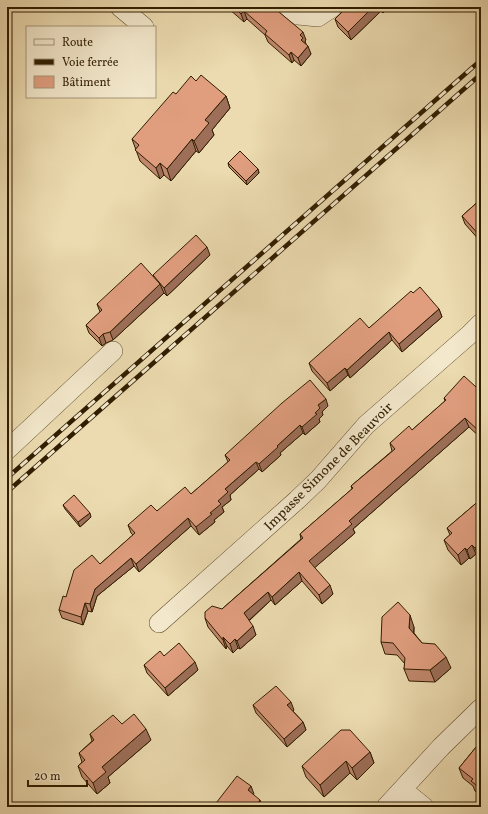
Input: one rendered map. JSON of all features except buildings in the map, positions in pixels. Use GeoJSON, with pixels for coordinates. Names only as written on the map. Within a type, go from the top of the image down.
{"type":"FeatureCollection","features":[{"type":"Feature","properties":{"kind":"street"},"geometry":{"type":"LineString","coordinates":[[120,7],[143,26]]}},
{"type":"Feature","properties":{"kind":"street"},"geometry":{"type":"LineString","coordinates":[[288,7],[298,15],[318,17],[333,7]]}},
{"type":"Feature","properties":{"kind":"street","name":"Impasse Simone de Beauvoir"},"geometry":{"type":"LineString","coordinates":[[159,623],[318,480],[366,425],[477,335]]}},
{"type":"Feature","properties":{"kind":"street"},"geometry":{"type":"LineString","coordinates":[[7,450],[113,351]]}},
{"type":"Feature","properties":{"kind":"street"},"geometry":{"type":"LineString","coordinates":[[386,807],[441,747],[481,708]]}},
{"type":"Feature","properties":{"kind":"street"},"geometry":{"type":"LineString","coordinates":[[403,790],[424,807]]}},
{"type":"Feature","properties":{"kind":"railway"},"geometry":{"type":"LineString","coordinates":[[7,478],[481,60]]}},
{"type":"Feature","properties":{"kind":"railway"},"geometry":{"type":"LineString","coordinates":[[7,492],[481,74]]}}]}
